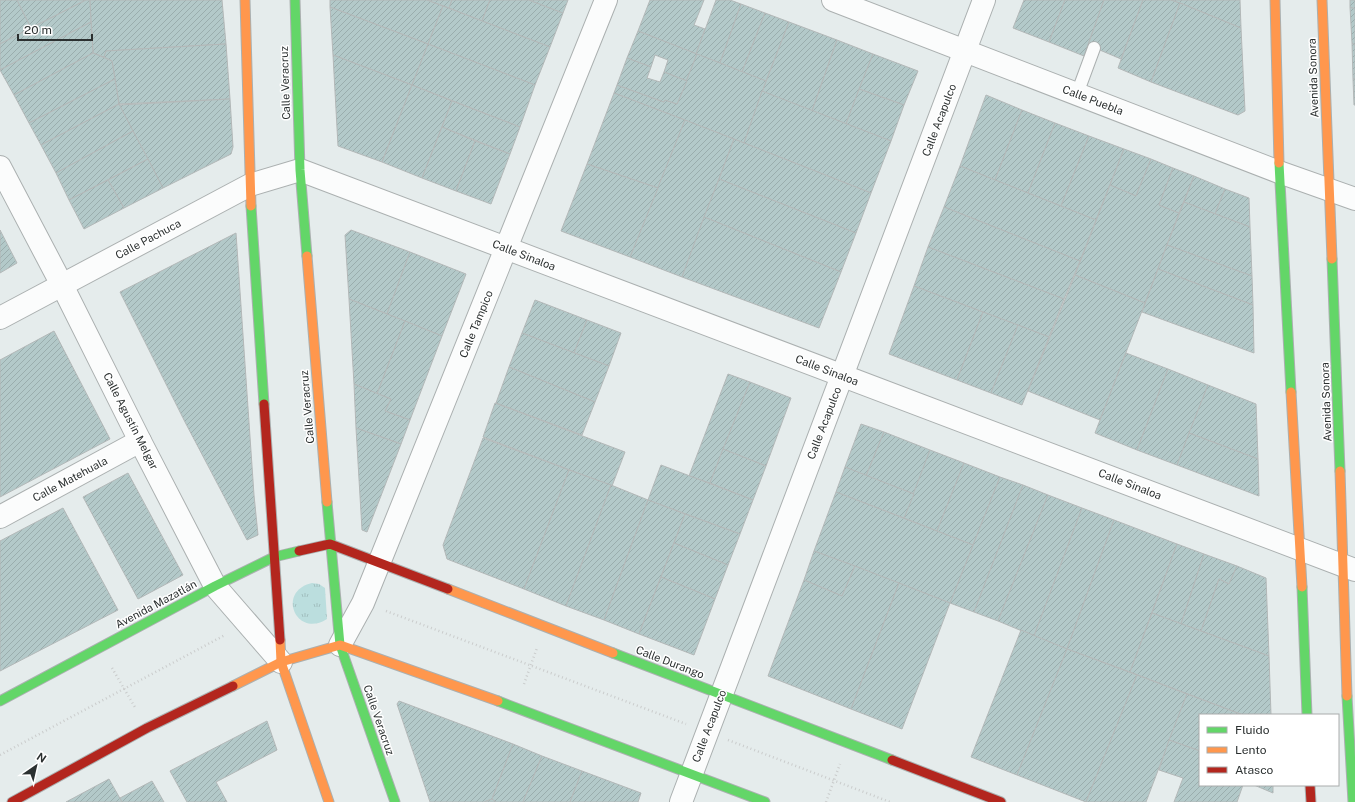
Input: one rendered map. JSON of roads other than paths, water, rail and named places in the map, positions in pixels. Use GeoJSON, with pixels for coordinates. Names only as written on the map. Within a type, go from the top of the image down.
{"type":"FeatureCollection","features":[{"type":"Feature","properties":{"kind":"main road"},"geometry":{"type":"LineString","coordinates":[[244,0],[250,185],[281,662],[330,802]]}},
{"type":"Feature","properties":{"kind":"main road","name":"Calle Veracruz"},"geometry":{"type":"LineString","coordinates":[[295,0],[300,170],[330,544],[340,645],[395,802]]}},
{"type":"Feature","properties":{"kind":"main road"},"geometry":{"type":"LineString","coordinates":[[1275,0],[1279,172],[1300,549],[1307,714]]}},
{"type":"Feature","properties":{"kind":"main road","name":"Avenida Sonora"},"geometry":{"type":"LineString","coordinates":[[1322,0],[1329,189],[1350,568],[1346,687],[1348,764],[1353,802]]}},
{"type":"Feature","properties":{"kind":"main road","name":"Avenida Mazatlán"},"geometry":{"type":"LineString","coordinates":[[0,701],[215,586],[274,557],[330,544]]}},
{"type":"Feature","properties":{"kind":"main road","name":"Calle Durango"},"geometry":{"type":"LineString","coordinates":[[330,544],[1001,802]]}},
{"type":"Feature","properties":{"kind":"main road"},"geometry":{"type":"LineString","coordinates":[[12,802],[147,728],[281,662],[340,645],[515,707],[765,802]]}},
{"type":"Feature","properties":{"kind":"main road"},"geometry":{"type":"LineString","coordinates":[[1310,786],[1311,802]]}},
{"type":"Feature","properties":{"kind":"street","name":"Calle Tampico"},"geometry":{"type":"LineString","coordinates":[[340,645],[363,602],[606,0]]}},
{"type":"Feature","properties":{"kind":"street","name":"Calle Puebla"},"geometry":{"type":"LineString","coordinates":[[833,0],[1279,172],[1355,199]]}},
{"type":"Feature","properties":{"kind":"street","name":"Calle Acapulco"},"geometry":{"type":"LineString","coordinates":[[681,802],[984,0]]}},
{"type":"Feature","properties":{"kind":"street","name":"Calle Agustín Melgar"},"geometry":{"type":"LineString","coordinates":[[0,167],[62,285],[215,586],[281,662]]}},
{"type":"Feature","properties":{"kind":"street","name":"Calle Pachuca"},"geometry":{"type":"LineString","coordinates":[[0,318],[250,185],[300,170]]}},
{"type":"Feature","properties":{"kind":"street","name":"Calle Sinaloa"},"geometry":{"type":"LineString","coordinates":[[300,170],[1350,568]]}},
{"type":"Feature","properties":{"kind":"street","name":"Calle Matehuala"},"geometry":{"type":"LineString","coordinates":[[0,517],[140,441]]}},
{"type":"Feature","properties":{"kind":"street"},"geometry":{"type":"LineString","coordinates":[[1346,687],[1355,665]]}},
{"type":"Feature","properties":{"kind":"lane"},"geometry":{"type":"LineString","coordinates":[[1077,94],[1094,48]]}}]}
